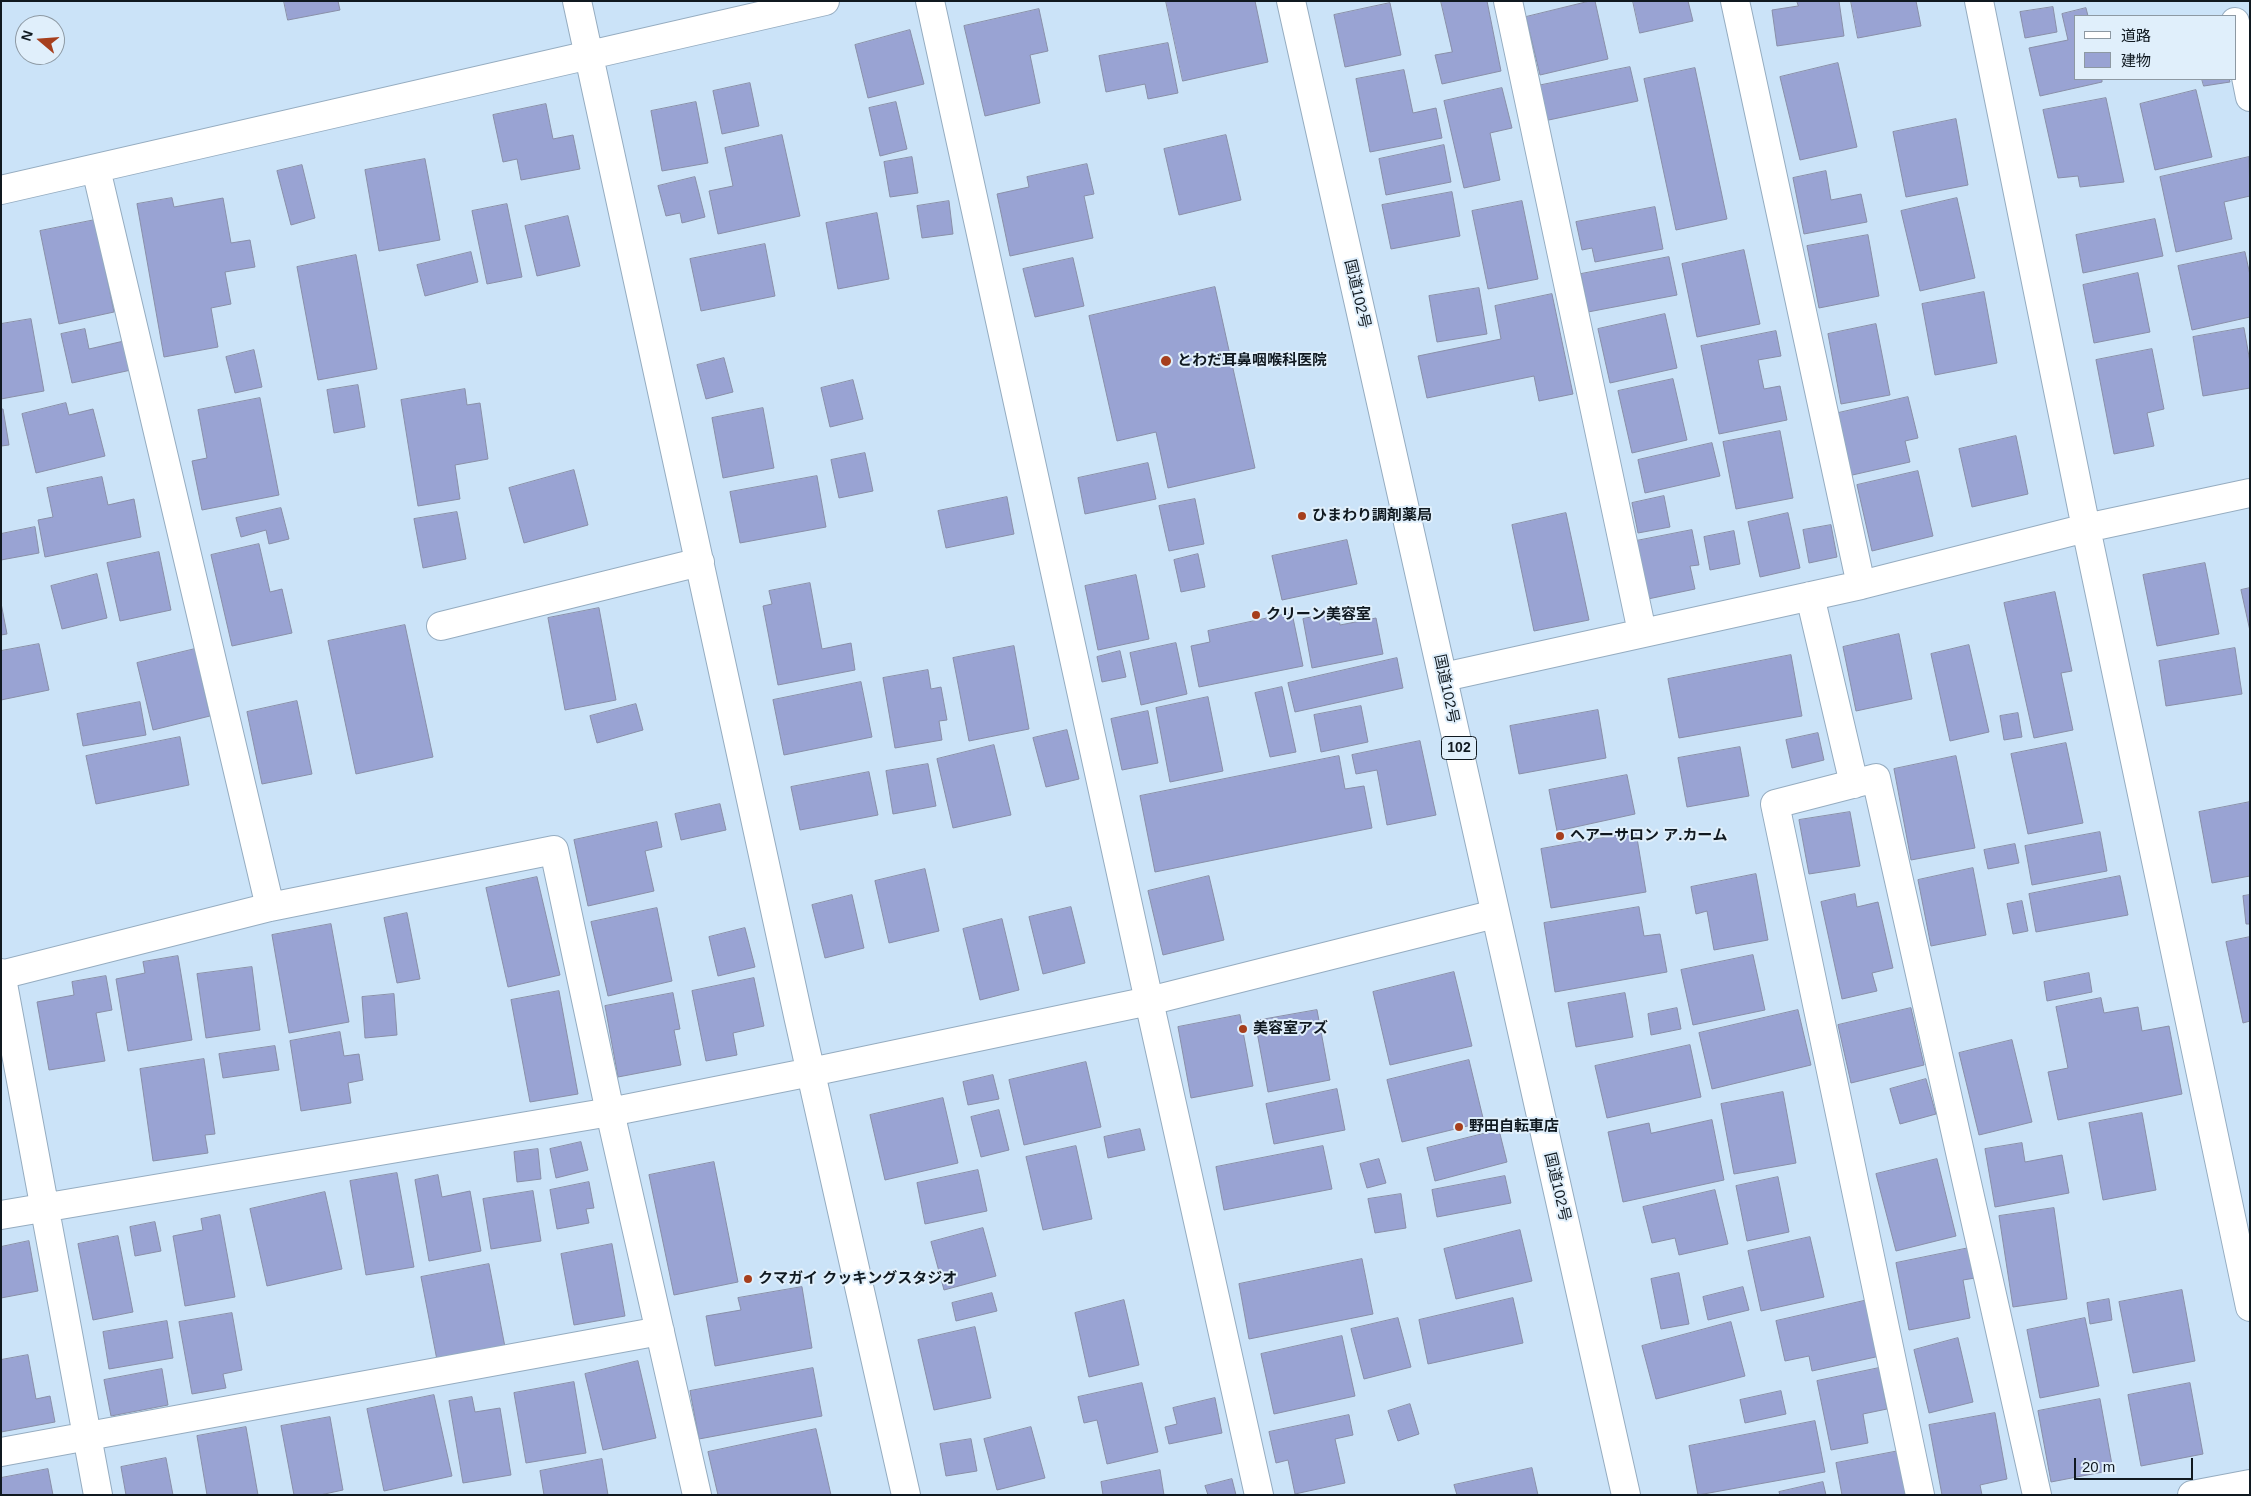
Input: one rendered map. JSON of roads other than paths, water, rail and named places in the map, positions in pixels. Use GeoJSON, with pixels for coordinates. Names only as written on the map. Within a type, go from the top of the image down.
{"type":"FeatureCollection","features":[{"type":"Feature","properties":{"kind":"main road"},"geometry":{"type":"LineString","coordinates":[[577,1],[591,57],[811,1072],[906,1495]]}},
{"type":"Feature","properties":{"kind":"main road"},"geometry":{"type":"LineString","coordinates":[[1,190],[591,57],[825,1]]}},
{"type":"Feature","properties":{"kind":"main road"},"geometry":{"type":"LineString","coordinates":[[930,1],[1259,1495]]}},
{"type":"Feature","properties":{"kind":"main road","name":"国道102号"},"geometry":{"type":"LineString","coordinates":[[1291,1],[1626,1495]]}},
{"type":"Feature","properties":{"kind":"main road"},"geometry":{"type":"LineString","coordinates":[[1508,1],[1642,632]]}},
{"type":"Feature","properties":{"kind":"main road"},"geometry":{"type":"LineString","coordinates":[[1735,1],[1861,585]]}},
{"type":"Feature","properties":{"kind":"main road"},"geometry":{"type":"LineString","coordinates":[[1979,1],[2086,528],[2250,1307]]}},
{"type":"Feature","properties":{"kind":"main road"},"geometry":{"type":"LineString","coordinates":[[2231,1],[2234,15]]}},
{"type":"Feature","properties":{"kind":"main road"},"geometry":{"type":"LineString","coordinates":[[2236,27],[2250,97]]}},
{"type":"Feature","properties":{"kind":"main road"},"geometry":{"type":"LineString","coordinates":[[96,168],[270,906]]}},
{"type":"Feature","properties":{"kind":"main road"},"geometry":{"type":"LineString","coordinates":[[1444,677],[1861,585],[2086,528],[2250,493]]}},
{"type":"Feature","properties":{"kind":"main road"},"geometry":{"type":"LineString","coordinates":[[441,626],[700,562]]}},
{"type":"Feature","properties":{"kind":"main road"},"geometry":{"type":"LineString","coordinates":[[1810,596],[1854,784]]}},
{"type":"Feature","properties":{"kind":"main road"},"geometry":{"type":"LineString","coordinates":[[1920,1495],[1775,804],[1876,778],[2037,1495]]}},
{"type":"Feature","properties":{"kind":"main road"},"geometry":{"type":"LineString","coordinates":[[98,1495],[1,974],[270,906],[554,850],[610,1112],[697,1495]]}},
{"type":"Feature","properties":{"kind":"main road"},"geometry":{"type":"LineString","coordinates":[[1,1215],[610,1112],[811,1072],[1149,1001],[1495,914]]}},
{"type":"Feature","properties":{"kind":"main road"},"geometry":{"type":"LineString","coordinates":[[1,1452],[660,1331]]}},
{"type":"Feature","properties":{"kind":"main road"},"geometry":{"type":"LineString","coordinates":[[2192,1495],[2250,1484]]}},
{"type":"Feature","properties":{"kind":"place","name":"とわだ耳鼻咽喉科医院"},"geometry":{"type":"Point","coordinates":[1166,361]}},
{"type":"Feature","properties":{"kind":"place","name":"ひまわり調剤薬局"},"geometry":{"type":"Point","coordinates":[1302,516]}},
{"type":"Feature","properties":{"kind":"place","name":"クリーン美容室"},"geometry":{"type":"Point","coordinates":[1256,615]}},
{"type":"Feature","properties":{"kind":"place","name":"ヘアーサロン ア.カーム"},"geometry":{"type":"Point","coordinates":[1560,836]}},
{"type":"Feature","properties":{"kind":"place","name":"美容室アズ"},"geometry":{"type":"Point","coordinates":[1243,1029]}},
{"type":"Feature","properties":{"kind":"place","name":"野田自転車店"},"geometry":{"type":"Point","coordinates":[1459,1127]}},
{"type":"Feature","properties":{"kind":"place","name":"クマガイ クッキングスタジオ"},"geometry":{"type":"Point","coordinates":[748,1279]}}]}
